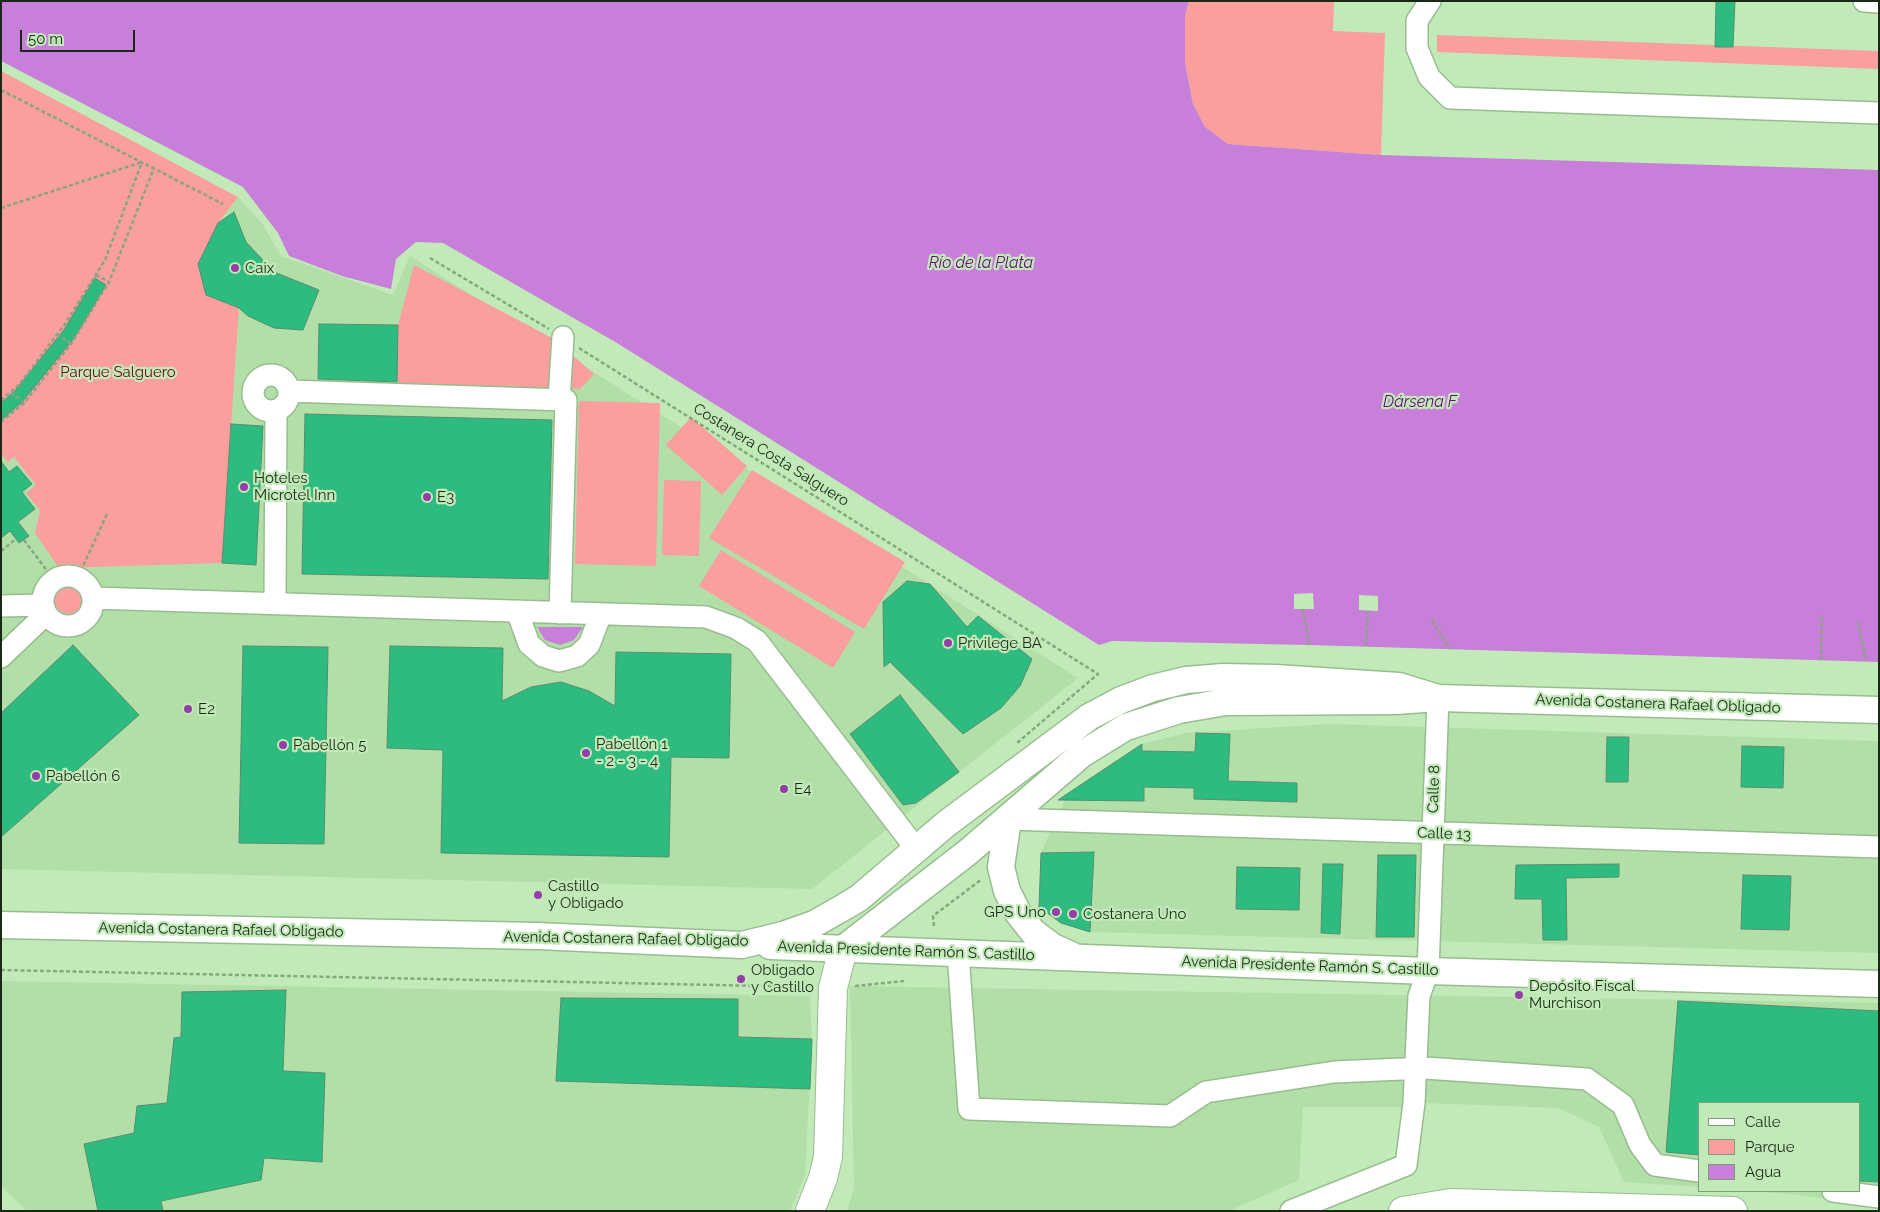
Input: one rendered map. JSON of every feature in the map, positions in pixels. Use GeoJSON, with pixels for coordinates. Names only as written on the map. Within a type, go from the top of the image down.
{"type":"FeatureCollection","features":[{"type":"Feature","properties":{"kind":"highway"},"geometry":{"type":"LineString","coordinates":[[810,1211],[823,1178],[830,1136],[833,988],[843,948]]}},
{"type":"Feature","properties":{"kind":"highway"},"geometry":{"type":"LineString","coordinates":[[1403,1211],[1450,1203],[1734,1211]]}},
{"type":"Feature","properties":{"kind":"main road","name":"Avenida Costanera Rafael Obligado"},"geometry":{"type":"LineString","coordinates":[[1,925],[536,936],[742,945],[783,936],[814,924],[859,898],[946,824],[1089,718],[1121,700],[1153,688],[1186,680],[1224,677],[1276,678],[1399,686],[1438,698]]}},
{"type":"Feature","properties":{"kind":"main road","name":"Avenida Costanera Rafael Obligado"},"geometry":{"type":"LineString","coordinates":[[843,948],[1008,819],[1062,770],[1096,745],[1126,727],[1179,710],[1226,702],[1396,701],[1438,698],[1879,710]]}},
{"type":"Feature","properties":{"kind":"main road"},"geometry":{"type":"LineString","coordinates":[[1008,819],[1001,867],[1007,891],[1018,913],[1034,932],[1053,947],[1075,958]]}},
{"type":"Feature","properties":{"kind":"main road","name":"Avenida Presidente Ramón S. Castillo"},"geometry":{"type":"LineString","coordinates":[[742,945],[1428,971],[1879,984]]}},
{"type":"Feature","properties":{"kind":"street"},"geometry":{"type":"LineString","coordinates":[[1430,1],[1417,21],[1417,48],[1429,77],[1450,98],[1879,113]]}},
{"type":"Feature","properties":{"kind":"street"},"geometry":{"type":"LineString","coordinates":[[1864,1],[1879,2]]}},
{"type":"Feature","properties":{"kind":"street"},"geometry":{"type":"LineString","coordinates":[[559,400],[563,337]]}},
{"type":"Feature","properties":{"kind":"street"},"geometry":{"type":"LineString","coordinates":[[274,374],[285,380],[289,391],[286,403],[276,410],[264,410],[255,402],[253,397],[254,385],[262,376],[274,374]]}},
{"type":"Feature","properties":{"kind":"street"},"geometry":{"type":"LineString","coordinates":[[289,391],[566,400],[560,613]]}},
{"type":"Feature","properties":{"kind":"street"},"geometry":{"type":"LineString","coordinates":[[275,603],[276,410]]}},
{"type":"Feature","properties":{"kind":"street"},"geometry":{"type":"LineString","coordinates":[[1,606],[44,610],[59,625],[76,625],[89,615],[93,598],[91,589],[78,577],[69,575],[54,580],[45,588],[44,610],[1,657]]}},
{"type":"Feature","properties":{"kind":"street"},"geometry":{"type":"LineString","coordinates":[[93,598],[706,617],[736,628],[757,640],[917,850]]}},
{"type":"Feature","properties":{"kind":"street"},"geometry":{"type":"LineString","coordinates":[[517,611],[529,644],[542,656],[559,661],[577,656],[589,645],[601,614]]}},
{"type":"Feature","properties":{"kind":"street","name":"Calle 8"},"geometry":{"type":"LineString","coordinates":[[1291,1211],[1406,1165],[1413,1112],[1419,996],[1428,971],[1438,698]]}},
{"type":"Feature","properties":{"kind":"street","name":"Calle 13"},"geometry":{"type":"LineString","coordinates":[[1008,819],[1879,847]]}},
{"type":"Feature","properties":{"kind":"street"},"geometry":{"type":"LineString","coordinates":[[958,953],[969,1109],[1170,1116],[1206,1092],[1334,1072],[1415,1068],[1588,1079],[1623,1105],[1640,1145],[1655,1165],[1698,1171]]}},
{"type":"Feature","properties":{"kind":"street"},"geometry":{"type":"LineString","coordinates":[[1841,1192],[1879,1197]]}},
{"type":"Feature","properties":{"kind":"path"},"geometry":{"type":"LineString","coordinates":[[1,90],[223,204]]}},
{"type":"Feature","properties":{"kind":"path"},"geometry":{"type":"LineString","coordinates":[[1,208],[142,162]]}},
{"type":"Feature","properties":{"kind":"path"},"geometry":{"type":"LineString","coordinates":[[1,400],[19,384],[57,334],[105,260],[142,162]]}},
{"type":"Feature","properties":{"kind":"path"},"geometry":{"type":"LineString","coordinates":[[1,422],[24,403],[71,344],[109,282],[154,168]]}},
{"type":"Feature","properties":{"kind":"path","name":"Costanera Costa Salguero"},"geometry":{"type":"LineString","coordinates":[[430,258],[563,337],[1098,674]]}},
{"type":"Feature","properties":{"kind":"path"},"geometry":{"type":"LineString","coordinates":[[96,275],[109,282]]}},
{"type":"Feature","properties":{"kind":"path"},"geometry":{"type":"LineString","coordinates":[[57,334],[71,344]]}},
{"type":"Feature","properties":{"kind":"path"},"geometry":{"type":"LineString","coordinates":[[11,392],[24,403]]}},
{"type":"Feature","properties":{"kind":"path"},"geometry":{"type":"LineString","coordinates":[[78,577],[107,514]]}},
{"type":"Feature","properties":{"kind":"path"},"geometry":{"type":"LineString","coordinates":[[1,551],[16,539]]}},
{"type":"Feature","properties":{"kind":"path"},"geometry":{"type":"LineString","coordinates":[[24,540],[54,580]]}},
{"type":"Feature","properties":{"kind":"path"},"geometry":{"type":"LineString","coordinates":[[1303,609],[1309,645]]}},
{"type":"Feature","properties":{"kind":"path"},"geometry":{"type":"LineString","coordinates":[[1366,646],[1368,611]]}},
{"type":"Feature","properties":{"kind":"path"},"geometry":{"type":"LineString","coordinates":[[1820,660],[1822,614]]}},
{"type":"Feature","properties":{"kind":"path"},"geometry":{"type":"LineString","coordinates":[[1432,620],[1450,649]]}},
{"type":"Feature","properties":{"kind":"path"},"geometry":{"type":"LineString","coordinates":[[1858,622],[1866,662]]}},
{"type":"Feature","properties":{"kind":"path"},"geometry":{"type":"LineString","coordinates":[[934,926],[932,916],[987,875]]}},
{"type":"Feature","properties":{"kind":"path"},"geometry":{"type":"LineString","coordinates":[[1,970],[833,988],[904,981]]}},
{"type":"Feature","properties":{"kind":"shaded area"},"geometry":{"type":"Polygon","coordinates":[[[238,197],[262,223],[281,256],[393,295],[410,256],[1078,678],[812,889],[1,869],[1,454],[8,462],[14,457],[36,485],[40,510],[35,533],[222,563],[239,309],[206,295],[218,223],[238,197]]]}},
{"type":"Feature","properties":{"kind":"shaded area"},"geometry":{"type":"Polygon","coordinates":[[[1329,724],[1879,741],[1879,953],[1090,932],[1090,853],[1041,853],[1068,793],[1142,744],[1186,733],[1329,724]]]}},
{"type":"Feature","properties":{"kind":"shaded area"},"geometry":{"type":"Polygon","coordinates":[[[1,981],[810,996],[812,1039],[805,1175],[790,1211],[27,1211],[1,1186],[1,981]]]}},
{"type":"Feature","properties":{"kind":"shaded area"},"geometry":{"type":"Polygon","coordinates":[[[850,986],[1879,1003],[1879,1206],[1761,1192],[1860,1192],[1860,1102],[1698,1102],[1698,1187],[1624,1182],[1599,1127],[1558,1108],[1424,1103],[1404,1107],[1303,1107],[1299,1180],[1229,1211],[847,1211],[854,1188],[850,986]]]}},
{"type":"Feature","properties":{"kind":"green space"},"geometry":{"type":"Polygon","coordinates":[[[1189,1],[1334,1],[1333,31],[1385,33],[1381,155],[1228,144],[1205,127],[1193,104],[1185,63],[1185,16],[1189,1]]]}},
{"type":"Feature","properties":{"kind":"green space"},"geometry":{"type":"Polygon","coordinates":[[[1437,35],[1879,51],[1879,69],[1437,52],[1437,35]]]}},
{"type":"Feature","properties":{"kind":"green space","name":"Parque Salguero"},"geometry":{"type":"Polygon","coordinates":[[[1,71],[238,197],[218,223],[206,295],[239,308],[222,563],[59,568],[35,533],[40,510],[26,493],[36,485],[14,457],[8,462],[1,454],[1,71]]]}},
{"type":"Feature","properties":{"kind":"green space"},"geometry":{"type":"Polygon","coordinates":[[[414,265],[554,339],[594,374],[580,389],[397,383],[398,325],[414,265]]]}},
{"type":"Feature","properties":{"kind":"green space"},"geometry":{"type":"Polygon","coordinates":[[[579,401],[660,403],[656,566],[575,564],[579,401]]]}},
{"type":"Feature","properties":{"kind":"green space"},"geometry":{"type":"Polygon","coordinates":[[[691,417],[747,466],[722,495],[666,445],[691,417]]]}},
{"type":"Feature","properties":{"kind":"green space"},"geometry":{"type":"Polygon","coordinates":[[[752,470],[905,562],[864,629],[709,538],[752,470]]]}},
{"type":"Feature","properties":{"kind":"green space"},"geometry":{"type":"Polygon","coordinates":[[[664,480],[701,481],[699,556],[662,555],[664,480]]]}},
{"type":"Feature","properties":{"kind":"green space"},"geometry":{"type":"Polygon","coordinates":[[[721,550],[855,632],[833,668],[699,586],[721,550]]]}},
{"type":"Feature","properties":{"kind":"green space"},"geometry":{"type":"Polygon","coordinates":[[[69,584],[80,588],[84,599],[80,610],[69,614],[58,610],[54,599],[58,588],[69,584]]]}},
{"type":"Feature","properties":{"kind":"water","name":"Río de la Plata"},"geometry":{"type":"Polygon","coordinates":[[[1,1],[1189,1],[1185,16],[1185,63],[1193,104],[1205,127],[1228,144],[1381,155],[1879,170],[1879,662],[1309,645],[1112,641],[1099,645],[617,343],[443,243],[416,242],[396,259],[391,289],[342,276],[289,256],[278,233],[243,187],[1,61],[1,1]]]}},
{"type":"Feature","properties":{"kind":"water"},"geometry":{"type":"Polygon","coordinates":[[[537,627],[583,627],[574,640],[560,645],[545,640],[537,627]]]}},
{"type":"Feature","properties":{"kind":"pier"},"geometry":{"type":"Polygon","coordinates":[[[1313,593],[1314,609],[1294,609],[1294,594],[1313,593]]]}},
{"type":"Feature","properties":{"kind":"pier"},"geometry":{"type":"Polygon","coordinates":[[[1359,595],[1378,596],[1378,611],[1359,610],[1359,595]]]}},
{"type":"Feature","properties":{"kind":"building"},"geometry":{"type":"Polygon","coordinates":[[[1716,1],[1735,1],[1733,47],[1715,47],[1716,1]]]}},
{"type":"Feature","properties":{"kind":"building","name":"Caix"},"geometry":{"type":"Polygon","coordinates":[[[234,212],[246,242],[274,272],[319,290],[303,330],[274,328],[248,316],[239,308],[206,295],[198,264],[218,223],[234,212]]]}},
{"type":"Feature","properties":{"kind":"building"},"geometry":{"type":"Polygon","coordinates":[[[95,278],[106,285],[74,338],[22,402],[1,420],[1,403],[14,392],[64,330],[95,278]]]}},
{"type":"Feature","properties":{"kind":"building"},"geometry":{"type":"Polygon","coordinates":[[[319,324],[398,325],[397,382],[318,379],[319,324]]]}},
{"type":"Feature","properties":{"kind":"building","name":"E3"},"geometry":{"type":"Polygon","coordinates":[[[305,414],[552,420],[548,579],[302,574],[305,414]]]}},
{"type":"Feature","properties":{"kind":"building"},"geometry":{"type":"Polygon","coordinates":[[[231,424],[263,426],[256,565],[222,563],[231,424]]]}},
{"type":"Feature","properties":{"kind":"building"},"geometry":{"type":"Polygon","coordinates":[[[1,461],[9,472],[17,466],[32,484],[22,492],[35,509],[18,522],[29,536],[19,543],[10,531],[1,538],[1,461]]]}},
{"type":"Feature","properties":{"kind":"building","name":"Privilege BA"},"geometry":{"type":"Polygon","coordinates":[[[907,581],[930,584],[967,627],[978,616],[1032,659],[1020,686],[1001,708],[963,734],[890,662],[884,667],[883,602],[907,581]]]}},
{"type":"Feature","properties":{"kind":"building","name":"Pabellón 6"},"geometry":{"type":"Polygon","coordinates":[[[73,645],[139,715],[1,837],[1,713],[73,645]]]}},
{"type":"Feature","properties":{"kind":"building","name":"Pabellón 5"},"geometry":{"type":"Polygon","coordinates":[[[243,646],[328,647],[324,844],[239,843],[243,646]]]}},
{"type":"Feature","properties":{"kind":"building","name":"Pabellón 1 - 2 - 3 - 4"},"geometry":{"type":"Polygon","coordinates":[[[390,646],[503,648],[502,701],[531,687],[561,682],[589,691],[615,706],[616,652],[731,654],[729,758],[671,757],[669,857],[441,853],[443,750],[387,748],[390,646]]]}},
{"type":"Feature","properties":{"kind":"building"},"geometry":{"type":"Polygon","coordinates":[[[900,695],[959,772],[916,803],[903,805],[850,734],[900,695]]]}},
{"type":"Feature","properties":{"kind":"building"},"geometry":{"type":"Polygon","coordinates":[[[1196,733],[1230,734],[1228,781],[1297,783],[1297,802],[1194,799],[1194,788],[1144,787],[1144,801],[1058,800],[1142,744],[1142,751],[1195,752],[1196,733]]]}},
{"type":"Feature","properties":{"kind":"building"},"geometry":{"type":"Polygon","coordinates":[[[1607,737],[1629,737],[1628,782],[1606,782],[1607,737]]]}},
{"type":"Feature","properties":{"kind":"building"},"geometry":{"type":"Polygon","coordinates":[[[1742,746],[1784,747],[1783,788],[1741,787],[1742,746]]]}},
{"type":"Feature","properties":{"kind":"building"},"geometry":{"type":"Polygon","coordinates":[[[1094,852],[1090,932],[1061,923],[1039,907],[1041,853],[1094,852]]]}},
{"type":"Feature","properties":{"kind":"building"},"geometry":{"type":"Polygon","coordinates":[[[1378,855],[1416,855],[1414,937],[1376,937],[1378,855]]]}},
{"type":"Feature","properties":{"kind":"building"},"geometry":{"type":"Polygon","coordinates":[[[1323,864],[1343,864],[1340,934],[1321,933],[1323,864]]]}},
{"type":"Feature","properties":{"kind":"building"},"geometry":{"type":"Polygon","coordinates":[[[1619,864],[1619,877],[1566,878],[1567,940],[1543,940],[1542,899],[1515,899],[1516,865],[1619,864]]]}},
{"type":"Feature","properties":{"kind":"building"},"geometry":{"type":"Polygon","coordinates":[[[1237,867],[1300,868],[1299,910],[1236,909],[1237,867]]]}},
{"type":"Feature","properties":{"kind":"building"},"geometry":{"type":"Polygon","coordinates":[[[1743,875],[1791,876],[1789,930],[1741,929],[1743,875]]]}},
{"type":"Feature","properties":{"kind":"building"},"geometry":{"type":"Polygon","coordinates":[[[286,990],[283,1071],[325,1073],[322,1162],[264,1158],[261,1180],[161,1201],[163,1211],[98,1211],[84,1144],[134,1133],[137,1106],[167,1103],[174,1038],[181,1037],[182,992],[286,990]]]}},
{"type":"Feature","properties":{"kind":"building"},"geometry":{"type":"Polygon","coordinates":[[[561,998],[738,999],[738,1037],[812,1039],[810,1089],[556,1081],[561,998]]]}},
{"type":"Feature","properties":{"kind":"building"},"geometry":{"type":"Polygon","coordinates":[[[1678,1001],[1879,1011],[1879,1182],[1860,1181],[1860,1102],[1698,1102],[1698,1155],[1666,1152],[1678,1001]]]}},
{"type":"Feature","properties":{"kind":"place","name":"Caix"},"geometry":{"type":"Point","coordinates":[235,268]}},
{"type":"Feature","properties":{"kind":"place","name":"Hoteles Microtel Inn"},"geometry":{"type":"Point","coordinates":[244,487]}},
{"type":"Feature","properties":{"kind":"place","name":"E3"},"geometry":{"type":"Point","coordinates":[427,497]}},
{"type":"Feature","properties":{"kind":"place","name":"Privilege BA"},"geometry":{"type":"Point","coordinates":[948,643]}},
{"type":"Feature","properties":{"kind":"place","name":"E2"},"geometry":{"type":"Point","coordinates":[188,709]}},
{"type":"Feature","properties":{"kind":"place","name":"Pabellón 5"},"geometry":{"type":"Point","coordinates":[283,745]}},
{"type":"Feature","properties":{"kind":"place","name":"Pabellón 1 - 2 - 3 - 4"},"geometry":{"type":"Point","coordinates":[586,753]}},
{"type":"Feature","properties":{"kind":"place","name":"Pabellón 6"},"geometry":{"type":"Point","coordinates":[36,776]}},
{"type":"Feature","properties":{"kind":"place","name":"E4"},"geometry":{"type":"Point","coordinates":[784,789]}},
{"type":"Feature","properties":{"kind":"place","name":"Castillo y Obligado"},"geometry":{"type":"Point","coordinates":[538,895]}},
{"type":"Feature","properties":{"kind":"place","name":"GPS Uno"},"geometry":{"type":"Point","coordinates":[1056,912]}},
{"type":"Feature","properties":{"kind":"place","name":"Costanera Uno"},"geometry":{"type":"Point","coordinates":[1073,914]}},
{"type":"Feature","properties":{"kind":"place","name":"Obligado y Castillo"},"geometry":{"type":"Point","coordinates":[741,979]}},
{"type":"Feature","properties":{"kind":"place","name":"Depósito Fiscal Murchison"},"geometry":{"type":"Point","coordinates":[1519,995]}},
{"type":"Feature","properties":{"kind":"water label","name":"Dársena F"},"geometry":{"type":"Point","coordinates":[1420,402]}}]}
